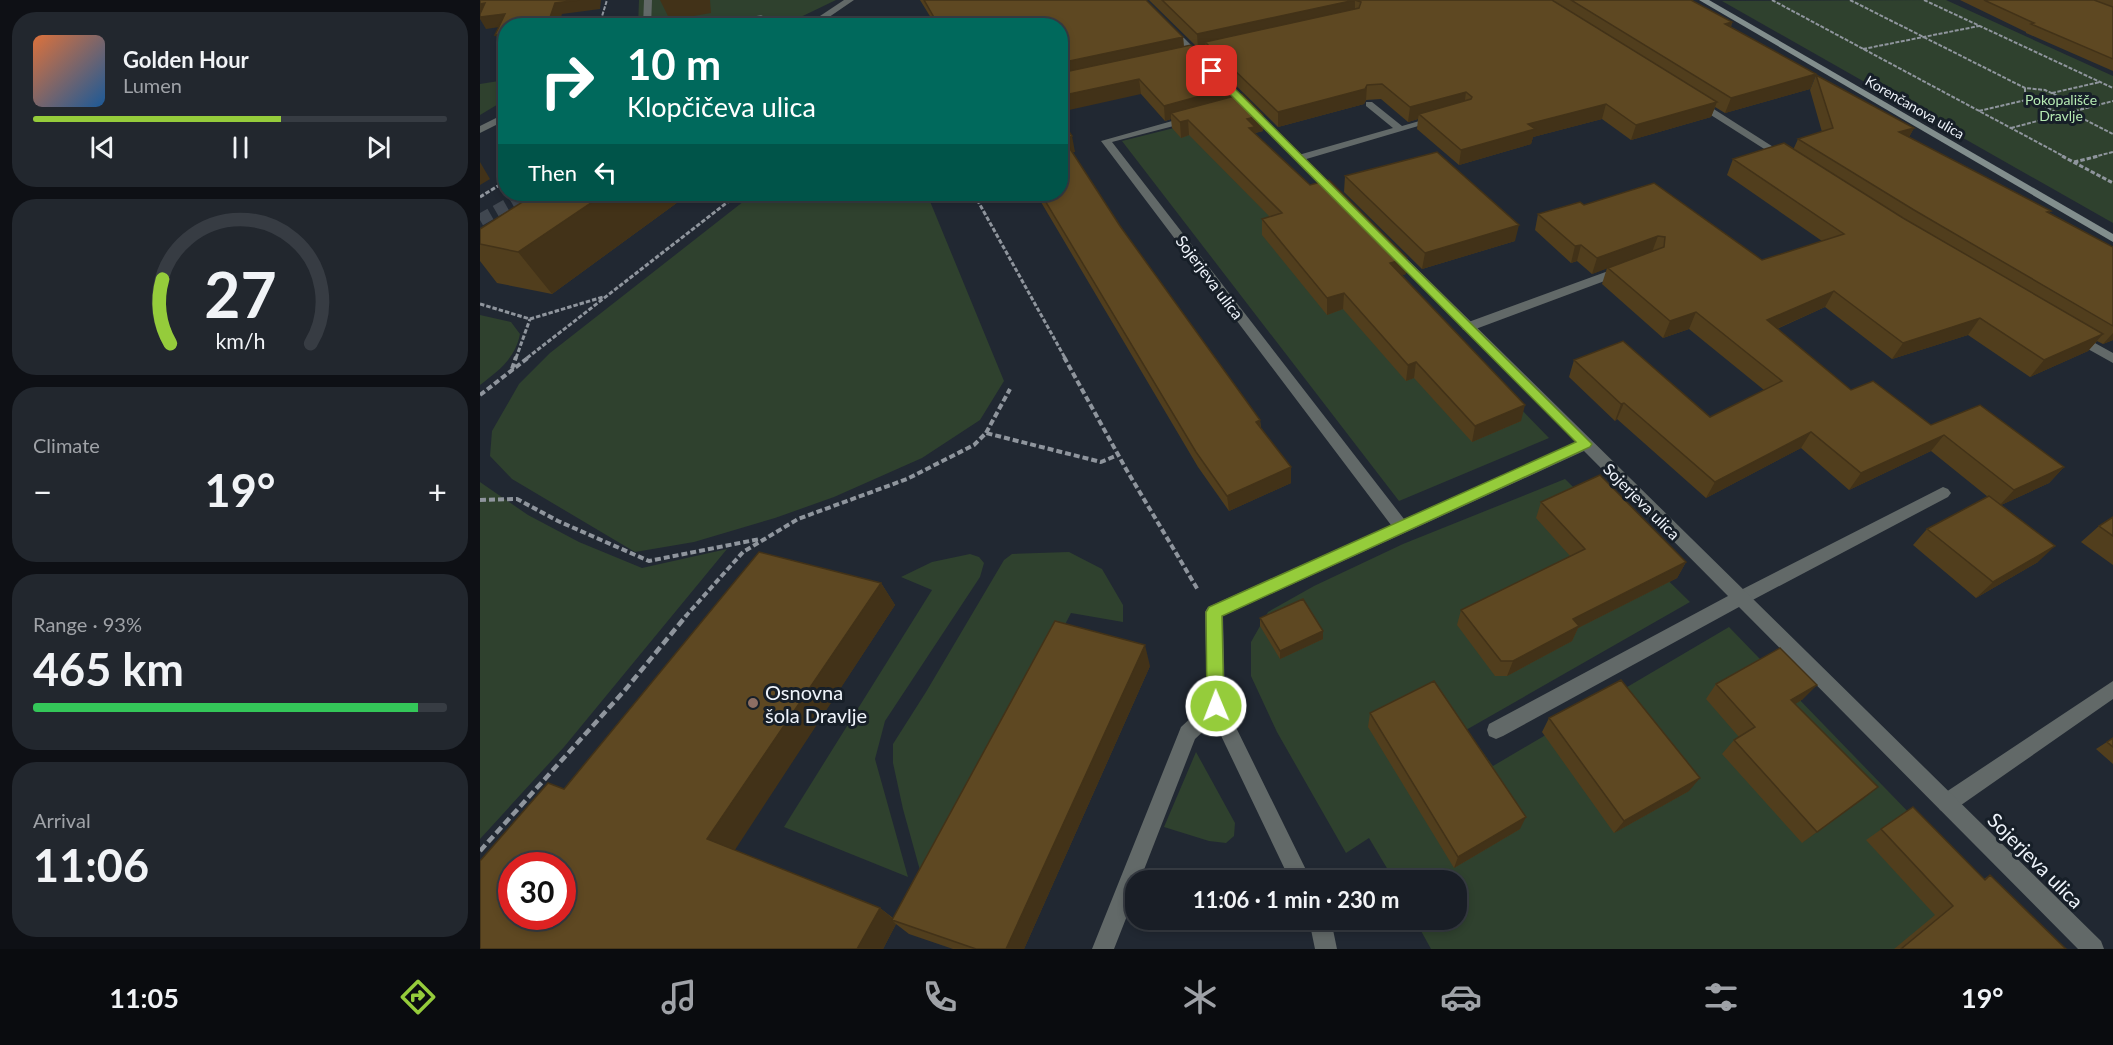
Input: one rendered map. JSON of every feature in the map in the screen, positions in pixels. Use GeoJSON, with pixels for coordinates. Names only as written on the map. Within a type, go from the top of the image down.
{"type":"FeatureCollection","features":[{"type":"Feature","properties":{"kind":"street"},"geometry":{"type":"LineString","coordinates":[[647,18],[648,0]]}},
{"type":"Feature","properties":{"kind":"street"},"geometry":{"type":"LineString","coordinates":[[822,18],[850,0]]}},
{"type":"Feature","properties":{"kind":"street"},"geometry":{"type":"LineString","coordinates":[[1141,0],[1240,106],[1299,158],[1350,208]]}},
{"type":"Feature","properties":{"kind":"street","name":"Korenčanova ulica"},"geometry":{"type":"LineString","coordinates":[[1703,0],[2113,239]]}},
{"type":"Feature","properties":{"kind":"street"},"geometry":{"type":"LineString","coordinates":[[1191,55],[1241,44]]}},
{"type":"Feature","properties":{"kind":"street"},"geometry":{"type":"LineString","coordinates":[[1687,96],[1798,166]]}},
{"type":"Feature","properties":{"kind":"street"},"geometry":{"type":"LineString","coordinates":[[1369,104],[1400,129]]}},
{"type":"Feature","properties":{"kind":"street"},"geometry":{"type":"LineString","coordinates":[[1299,158],[1452,115]]}},
{"type":"Feature","properties":{"kind":"street","name":"Sojerjeva ulica"},"geometry":{"type":"LineString","coordinates":[[1199,116],[1106,141],[1401,527]]}},
{"type":"Feature","properties":{"kind":"street"},"geometry":{"type":"LineString","coordinates":[[480,130],[498,120]]}},
{"type":"Feature","properties":{"kind":"street","name":"Sojerjeva ulica"},"geometry":{"type":"LineString","coordinates":[[1384,242],[2093,949]]}},
{"type":"Feature","properties":{"kind":"street"},"geometry":{"type":"LineString","coordinates":[[1468,327],[1631,266]]}},
{"type":"Feature","properties":{"kind":"street"},"geometry":{"type":"LineString","coordinates":[[2062,328],[2113,359]]}},
{"type":"Feature","properties":{"kind":"street"},"geometry":{"type":"LineString","coordinates":[[1296,870],[1216,706],[1214,612],[1585,444]]}},
{"type":"Feature","properties":{"kind":"street"},"geometry":{"type":"LineString","coordinates":[[1496,730],[1741,598],[1943,493]]}},
{"type":"Feature","properties":{"kind":"street"},"geometry":{"type":"LineString","coordinates":[[1947,803],[2113,689]]}},
{"type":"Feature","properties":{"kind":"street"},"geometry":{"type":"LineString","coordinates":[[1102,949],[1188,732],[1216,706]]}},
{"type":"Feature","properties":{"kind":"street"},"geometry":{"type":"LineString","coordinates":[[1322,930],[1326,949]]}},
{"type":"Feature","properties":{"kind":"path"},"geometry":{"type":"LineString","coordinates":[[601,18],[607,0]]}},
{"type":"Feature","properties":{"kind":"path"},"geometry":{"type":"LineString","coordinates":[[1772,0],[2113,183]]}},
{"type":"Feature","properties":{"kind":"path"},"geometry":{"type":"LineString","coordinates":[[1850,0],[2025,88],[2052,93],[2083,108]]}},
{"type":"Feature","properties":{"kind":"path"},"geometry":{"type":"LineString","coordinates":[[1924,0],[2113,88]]}},
{"type":"Feature","properties":{"kind":"path"},"geometry":{"type":"LineString","coordinates":[[1863,49],[1980,26]]}},
{"type":"Feature","properties":{"kind":"path"},"geometry":{"type":"LineString","coordinates":[[2052,93],[2101,82]]}},
{"type":"Feature","properties":{"kind":"path"},"geometry":{"type":"LineString","coordinates":[[2025,88],[2025,95],[2030,99],[2060,115]]}},
{"type":"Feature","properties":{"kind":"path"},"geometry":{"type":"LineString","coordinates":[[1979,111],[2030,99]]}},
{"type":"Feature","properties":{"kind":"path"},"geometry":{"type":"LineString","coordinates":[[2010,128],[2113,101]]}},
{"type":"Feature","properties":{"kind":"path"},"geometry":{"type":"LineString","coordinates":[[2070,112],[2113,134]]}},
{"type":"Feature","properties":{"kind":"path"},"geometry":{"type":"LineString","coordinates":[[2074,162],[2113,152]]}},
{"type":"Feature","properties":{"kind":"path"},"geometry":{"type":"LineString","coordinates":[[480,197],[498,186]]}},
{"type":"Feature","properties":{"kind":"path"},"geometry":{"type":"LineString","coordinates":[[480,395],[729,201]]}},
{"type":"Feature","properties":{"kind":"path"},"geometry":{"type":"LineString","coordinates":[[978,201],[1118,455],[1191,580],[1214,612]]}},
{"type":"Feature","properties":{"kind":"path"},"geometry":{"type":"LineString","coordinates":[[480,304],[530,319],[606,296]]}},
{"type":"Feature","properties":{"kind":"path"},"geometry":{"type":"LineString","coordinates":[[512,370],[530,319]]}},
{"type":"Feature","properties":{"kind":"path"},"geometry":{"type":"LineString","coordinates":[[480,851],[625,690],[699,600],[743,552],[798,519],[907,479],[974,445],[986,433],[1010,389]]}},
{"type":"Feature","properties":{"kind":"path"},"geometry":{"type":"LineString","coordinates":[[986,433],[1101,462],[1118,455]]}},
{"type":"Feature","properties":{"kind":"path"},"geometry":{"type":"LineString","coordinates":[[480,500],[517,499],[558,521],[650,561],[763,538]]}},
{"type":"Feature","properties":{"kind":"green space"},"geometry":{"type":"Polygon","coordinates":[[[639,0],[836,0],[799,18],[638,18],[639,0]]]}},
{"type":"Feature","properties":{"kind":"green space","name":"Pokopališče Dravlje"},"geometry":{"type":"Polygon","coordinates":[[[1946,0],[2113,76],[2113,223],[1722,1],[1946,0]]]}},
{"type":"Feature","properties":{"kind":"green space"},"geometry":{"type":"Polygon","coordinates":[[[498,81],[498,104],[480,115],[480,84],[498,81]]]}},
{"type":"Feature","properties":{"kind":"green space"},"geometry":{"type":"Polygon","coordinates":[[[1234,113],[1549,438],[1399,501],[1122,141],[1234,113]]]}},
{"type":"Feature","properties":{"kind":"green space"},"geometry":{"type":"Polygon","coordinates":[[[744,201],[930,201],[1004,381],[980,420],[922,458],[834,497],[775,518],[694,542],[635,552],[512,479],[490,456],[492,431],[519,384],[550,353],[744,201]]]}},
{"type":"Feature","properties":{"kind":"green space"},"geometry":{"type":"Polygon","coordinates":[[[480,315],[511,322],[520,334],[510,357],[500,369],[480,385],[480,315]]]}},
{"type":"Feature","properties":{"kind":"green space"},"geometry":{"type":"Polygon","coordinates":[[[1565,479],[1690,602],[1466,730],[1493,766],[1729,627],[2041,949],[1431,949],[1421,930],[1467,930],[1467,870],[1388,870],[1369,838],[1346,853],[1277,732],[1251,676],[1251,642],[1268,612],[1314,586],[1403,544],[1565,479]]]}},
{"type":"Feature","properties":{"kind":"green space"},"geometry":{"type":"Polygon","coordinates":[[[480,482],[528,515],[579,542],[642,568],[727,549],[564,747],[480,839],[480,482]]]}},
{"type":"Feature","properties":{"kind":"green space"},"geometry":{"type":"Polygon","coordinates":[[[1069,552],[1102,569],[1123,605],[1123,622],[1071,613],[926,892],[903,809],[893,763],[893,744],[1004,560],[1012,554],[1069,552]]]}},
{"type":"Feature","properties":{"kind":"green space"},"geometry":{"type":"Polygon","coordinates":[[[970,554],[979,557],[984,563],[980,577],[885,721],[875,759],[908,877],[784,827],[932,590],[901,577],[932,562],[970,554]]]}},
{"type":"Feature","properties":{"kind":"green space"},"geometry":{"type":"Polygon","coordinates":[[[1196,752],[1235,823],[1234,836],[1226,843],[1209,841],[1164,827],[1196,752]]]}},
{"type":"Feature","properties":{"kind":"building"},"geometry":{"type":"Polygon","coordinates":[[[480,0],[579,0],[555,3],[550,18],[503,18],[505,14],[480,17],[485,3],[480,4],[480,0]]]}},
{"type":"Feature","properties":{"kind":"building"},"geometry":{"type":"Polygon","coordinates":[[[924,0],[1146,0],[1183,37],[1068,61],[1068,18],[934,18],[924,0]]]}},
{"type":"Feature","properties":{"kind":"building"},"geometry":{"type":"Polygon","coordinates":[[[1162,0],[1355,0],[1197,34],[1162,0]]]}},
{"type":"Feature","properties":{"kind":"building"},"geometry":{"type":"Polygon","coordinates":[[[1355,0],[1552,0],[1717,102],[1636,125],[1606,104],[1528,124],[1535,129],[1461,150],[1419,114],[1471,99],[1472,97],[1466,92],[1410,107],[1382,84],[1367,85],[1365,89],[1278,112],[1205,42],[1359,8],[1361,2],[1355,0]]]}},
{"type":"Feature","properties":{"kind":"building"},"geometry":{"type":"Polygon","coordinates":[[[1571,0],[1691,0],[1732,22],[1725,24],[1816,74],[1731,98],[1571,0]]]}},
{"type":"Feature","properties":{"kind":"building"},"geometry":{"type":"Polygon","coordinates":[[[1984,0],[2094,0],[2113,7],[2113,59],[2031,24],[2034,23],[1984,0]]]}},
{"type":"Feature","properties":{"kind":"building"},"geometry":{"type":"Polygon","coordinates":[[[1191,45],[1233,87],[1164,106],[1139,79],[1068,94],[1068,71],[1191,45]]]}},
{"type":"Feature","properties":{"kind":"building"},"geometry":{"type":"Polygon","coordinates":[[[1816,75],[1914,128],[1899,132],[2051,211],[2047,212],[2113,247],[2113,326],[1914,210],[1798,139],[1833,128],[1816,75]]]}},
{"type":"Feature","properties":{"kind":"building"},"geometry":{"type":"Polygon","coordinates":[[[1242,94],[1263,115],[1247,119],[1255,127],[1249,128],[1310,185],[1329,180],[1407,258],[1390,263],[1525,405],[1475,426],[1416,362],[1408,365],[1344,293],[1327,298],[1262,219],[1282,213],[1188,120],[1180,122],[1171,113],[1242,94]]]}},
{"type":"Feature","properties":{"kind":"building"},"geometry":{"type":"Polygon","coordinates":[[[1784,143],[1903,218],[2103,334],[2044,360],[1980,318],[1903,343],[1834,291],[1767,320],[1851,390],[1873,381],[1931,425],[1980,405],[2064,467],[2014,490],[1944,435],[1861,473],[1811,432],[1715,482],[1624,403],[1621,404],[1574,360],[1623,341],[1710,417],[1782,381],[1696,312],[1670,321],[1608,268],[1664,247],[1665,237],[1658,236],[1597,258],[1581,245],[1575,246],[1538,214],[1580,202],[1584,205],[1654,183],[1762,260],[1844,234],[1733,159],[1784,143]]]}},
{"type":"Feature","properties":{"kind":"building"},"geometry":{"type":"Polygon","coordinates":[[[1068,146],[1120,226],[1260,420],[1256,422],[1291,467],[1227,496],[1196,452],[1045,201],[1068,201],[1068,146]]]}},
{"type":"Feature","properties":{"kind":"building"},"geometry":{"type":"Polygon","coordinates":[[[1437,152],[1519,225],[1425,253],[1345,176],[1437,152]]]}},
{"type":"Feature","properties":{"kind":"building"},"geometry":{"type":"Polygon","coordinates":[[[524,201],[594,201],[518,252],[480,244],[480,229],[524,201]]]}},
{"type":"Feature","properties":{"kind":"building"},"geometry":{"type":"Polygon","coordinates":[[[1600,475],[1686,562],[1573,619],[1579,626],[1513,661],[1501,661],[1461,610],[1585,549],[1541,502],[1600,475]]]}},
{"type":"Feature","properties":{"kind":"building"},"geometry":{"type":"Polygon","coordinates":[[[1989,496],[2055,546],[1993,582],[1927,529],[1989,496]]]}},
{"type":"Feature","properties":{"kind":"building"},"geometry":{"type":"Polygon","coordinates":[[[2113,517],[2113,536],[2099,526],[2113,517]]]}},
{"type":"Feature","properties":{"kind":"building","name":"Osnovna šola Dravlje"},"geometry":{"type":"Polygon","coordinates":[[[759,552],[881,583],[707,839],[880,908],[857,949],[480,949],[480,861],[548,783],[564,789],[759,552]]]}},
{"type":"Feature","properties":{"kind":"building"},"geometry":{"type":"Polygon","coordinates":[[[1303,599],[1323,631],[1280,651],[1260,618],[1303,599]]]}},
{"type":"Feature","properties":{"kind":"building"},"geometry":{"type":"Polygon","coordinates":[[[1055,621],[1145,645],[1006,949],[976,949],[892,920],[1055,621]]]}},
{"type":"Feature","properties":{"kind":"building"},"geometry":{"type":"Polygon","coordinates":[[[1780,648],[1817,685],[1791,700],[1878,787],[1817,832],[1734,740],[1755,727],[1716,684],[1780,648]]]}},
{"type":"Feature","properties":{"kind":"building"},"geometry":{"type":"Polygon","coordinates":[[[1621,680],[1700,778],[1624,821],[1549,718],[1621,680]]]}},
{"type":"Feature","properties":{"kind":"building"},"geometry":{"type":"Polygon","coordinates":[[[1434,681],[1526,817],[1458,857],[1370,713],[1434,681]]]}},
{"type":"Feature","properties":{"kind":"building"},"geometry":{"type":"Polygon","coordinates":[[[2113,738],[2113,747],[2107,742],[2113,738]]]}},
{"type":"Feature","properties":{"kind":"building"},"geometry":{"type":"Polygon","coordinates":[[[1913,807],[1985,880],[1990,875],[2066,949],[1901,949],[1953,906],[1881,829],[1913,807]]]}},
{"type":"Feature","properties":{"kind":"tunnel"},"geometry":{"type":"LineString","coordinates":[[480,220],[514,201]]}},
{"type":"Feature","properties":{"kind":"place","name":"Osnovna šola Dravlje"},"geometry":{"type":"Point","coordinates":[753,703]}},
{"type":"Feature","properties":{"kind":"route"},"geometry":{"type":"LineString","coordinates":[[1212,71],[1585,444],[1214,612],[1216,706]]}}]}
